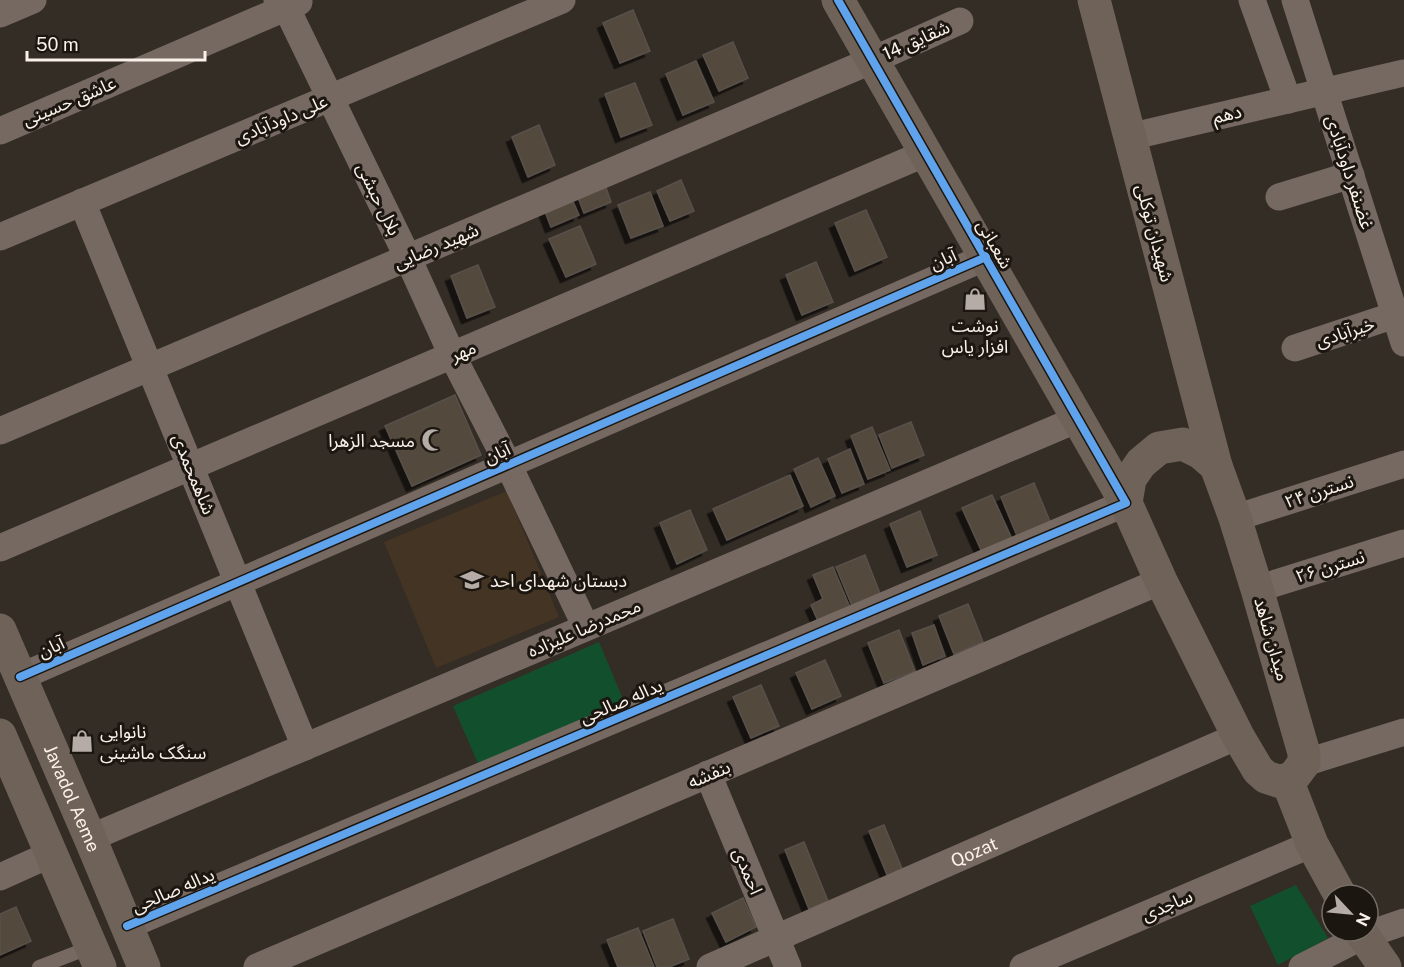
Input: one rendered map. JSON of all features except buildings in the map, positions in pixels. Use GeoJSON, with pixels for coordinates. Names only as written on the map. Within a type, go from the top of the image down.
{"type":"FeatureCollection","features":[{"type":"Feature","properties":{"kind":"street"},"geometry":{"type":"LineString","coordinates":[[0,14],[33,0]]}},
{"type":"Feature","properties":{"kind":"street","name":"علی داودآبادی"},"geometry":{"type":"LineString","coordinates":[[0,237],[562,0]]}},
{"type":"Feature","properties":{"kind":"street","name":"شعبانی"},"geometry":{"type":"LineString","coordinates":[[838,0],[1126,503]]}},
{"type":"Feature","properties":{"kind":"street","name":"شهیدان توکلی"},"geometry":{"type":"LineString","coordinates":[[1094,0],[1216,466]]}},
{"type":"Feature","properties":{"kind":"street"},"geometry":{"type":"LineString","coordinates":[[1252,0],[1288,100]]}},
{"type":"Feature","properties":{"kind":"street","name":"غضنفر داودآبادی"},"geometry":{"type":"LineString","coordinates":[[1295,0],[1404,343]]}},
{"type":"Feature","properties":{"kind":"street","name":"بلال حبشی"},"geometry":{"type":"LineString","coordinates":[[289,2],[330,98],[408,258],[452,355],[508,464],[586,627]]}},
{"type":"Feature","properties":{"kind":"street","name":"عاشق حسینی"},"geometry":{"type":"LineString","coordinates":[[0,131],[289,2]]}},
{"type":"Feature","properties":{"kind":"street","name":"شقایق 14"},"geometry":{"type":"LineString","coordinates":[[873,60],[960,21]]}},
{"type":"Feature","properties":{"kind":"street","name":"شهید رضایی"},"geometry":{"type":"LineString","coordinates":[[0,431],[873,60]]}},
{"type":"Feature","properties":{"kind":"street","name":"دهم"},"geometry":{"type":"LineString","coordinates":[[1130,136],[1404,73]]}},
{"type":"Feature","properties":{"kind":"street","name":"مهر"},"geometry":{"type":"LineString","coordinates":[[0,548],[926,153]]}},
{"type":"Feature","properties":{"kind":"street"},"geometry":{"type":"LineString","coordinates":[[1279,197],[1351,175]]}},
{"type":"Feature","properties":{"kind":"street","name":"شاهمحمدی"},"geometry":{"type":"LineString","coordinates":[[82,202],[306,747]]}},
{"type":"Feature","properties":{"kind":"street","name":"آبان"},"geometry":{"type":"LineString","coordinates":[[20,677],[986,257]]}},
{"type":"Feature","properties":{"kind":"street","name":"خیرآبادی"},"geometry":{"type":"LineString","coordinates":[[1295,348],[1395,315]]}},
{"type":"Feature","properties":{"kind":"street","name":"محمدرضا علیزاده"},"geometry":{"type":"LineString","coordinates":[[90,838],[1078,419]]}},
{"type":"Feature","properties":{"kind":"street"},"geometry":{"type":"LineString","coordinates":[[1216,466],[1200,453],[1183,444],[1159,448],[1141,463],[1130,480],[1126,503],[1161,581],[1238,736],[1258,770],[1266,777],[1278,781],[1295,772],[1404,732]]}},
{"type":"Feature","properties":{"kind":"street","name":"نسترن ۲۴"},"geometry":{"type":"LineString","coordinates":[[1235,518],[1404,464]]}},
{"type":"Feature","properties":{"kind":"street","name":"میدان شاهد"},"geometry":{"type":"LineString","coordinates":[[1216,466],[1235,518],[1302,741],[1304,753],[1295,772],[1312,844],[1333,883]]}},
{"type":"Feature","properties":{"kind":"street","name":"یداله صالحی"},"geometry":{"type":"LineString","coordinates":[[127,926],[1126,503]]}},
{"type":"Feature","properties":{"kind":"street","name":"نسترن ۲۶"},"geometry":{"type":"LineString","coordinates":[[1257,589],[1404,543]]}},
{"type":"Feature","properties":{"kind":"street","name":"بنفشه"},"geometry":{"type":"LineString","coordinates":[[257,967],[1161,581]]}},
{"type":"Feature","properties":{"kind":"street","name":"Javadol Aeme"},"geometry":{"type":"LineString","coordinates":[[0,630],[144,967]]}},
{"type":"Feature","properties":{"kind":"street"},"geometry":{"type":"LineString","coordinates":[[0,735],[96,957]]}},
{"type":"Feature","properties":{"kind":"street","name":"Qozat"},"geometry":{"type":"LineString","coordinates":[[710,967],[1238,736]]}},
{"type":"Feature","properties":{"kind":"street","name":"احمدی"},"geometry":{"type":"LineString","coordinates":[[708,774],[788,967]]}},
{"type":"Feature","properties":{"kind":"street","name":"ساجدی"},"geometry":{"type":"LineString","coordinates":[[1023,967],[1312,844]]}},
{"type":"Feature","properties":{"kind":"street"},"geometry":{"type":"LineString","coordinates":[[0,877],[51,854]]}},
{"type":"Feature","properties":{"kind":"street"},"geometry":{"type":"LineString","coordinates":[[1380,929],[1404,922]]}},
{"type":"Feature","properties":{"kind":"street"},"geometry":{"type":"LineString","coordinates":[[1302,967],[1346,943]]}},
{"type":"Feature","properties":{"kind":"street"},"geometry":{"type":"LineString","coordinates":[[1368,943],[1385,967]]}},
{"type":"Feature","properties":{"kind":"lane"},"geometry":{"type":"LineString","coordinates":[[39,967],[96,957]]}},
{"type":"Feature","properties":{"kind":"shaded area","name":"دبستان شهدای احد"},"geometry":{"type":"Polygon","coordinates":[[[507,491],[559,617],[436,668],[384,542],[507,491]]]}},
{"type":"Feature","properties":{"kind":"green space"},"geometry":{"type":"Polygon","coordinates":[[[599,642],[625,704],[480,768],[453,706],[599,642]]]}},
{"type":"Feature","properties":{"kind":"green space"},"geometry":{"type":"Polygon","coordinates":[[[1296,885],[1320,925],[1320,942],[1278,965],[1250,906],[1296,885]]]}},
{"type":"Feature","properties":{"kind":"cycle path"},"geometry":{"type":"LineString","coordinates":[[127,926],[1126,503],[838,0]]}},
{"type":"Feature","properties":{"kind":"cycle path"},"geometry":{"type":"LineString","coordinates":[[20,677],[986,257]]}},
{"type":"Feature","properties":{"kind":"place","name":"نوشت افزار یاس"},"geometry":{"type":"Point","coordinates":[975,299]}},
{"type":"Feature","properties":{"kind":"place","name":"مسجد الزهرا"},"geometry":{"type":"Point","coordinates":[433,440]}},
{"type":"Feature","properties":{"kind":"place","name":"دبستان شهدای احد"},"geometry":{"type":"Point","coordinates":[472,580]}},
{"type":"Feature","properties":{"kind":"place","name":"نانوایی سنگک ماشینی"},"geometry":{"type":"Point","coordinates":[82,741]}}]}
